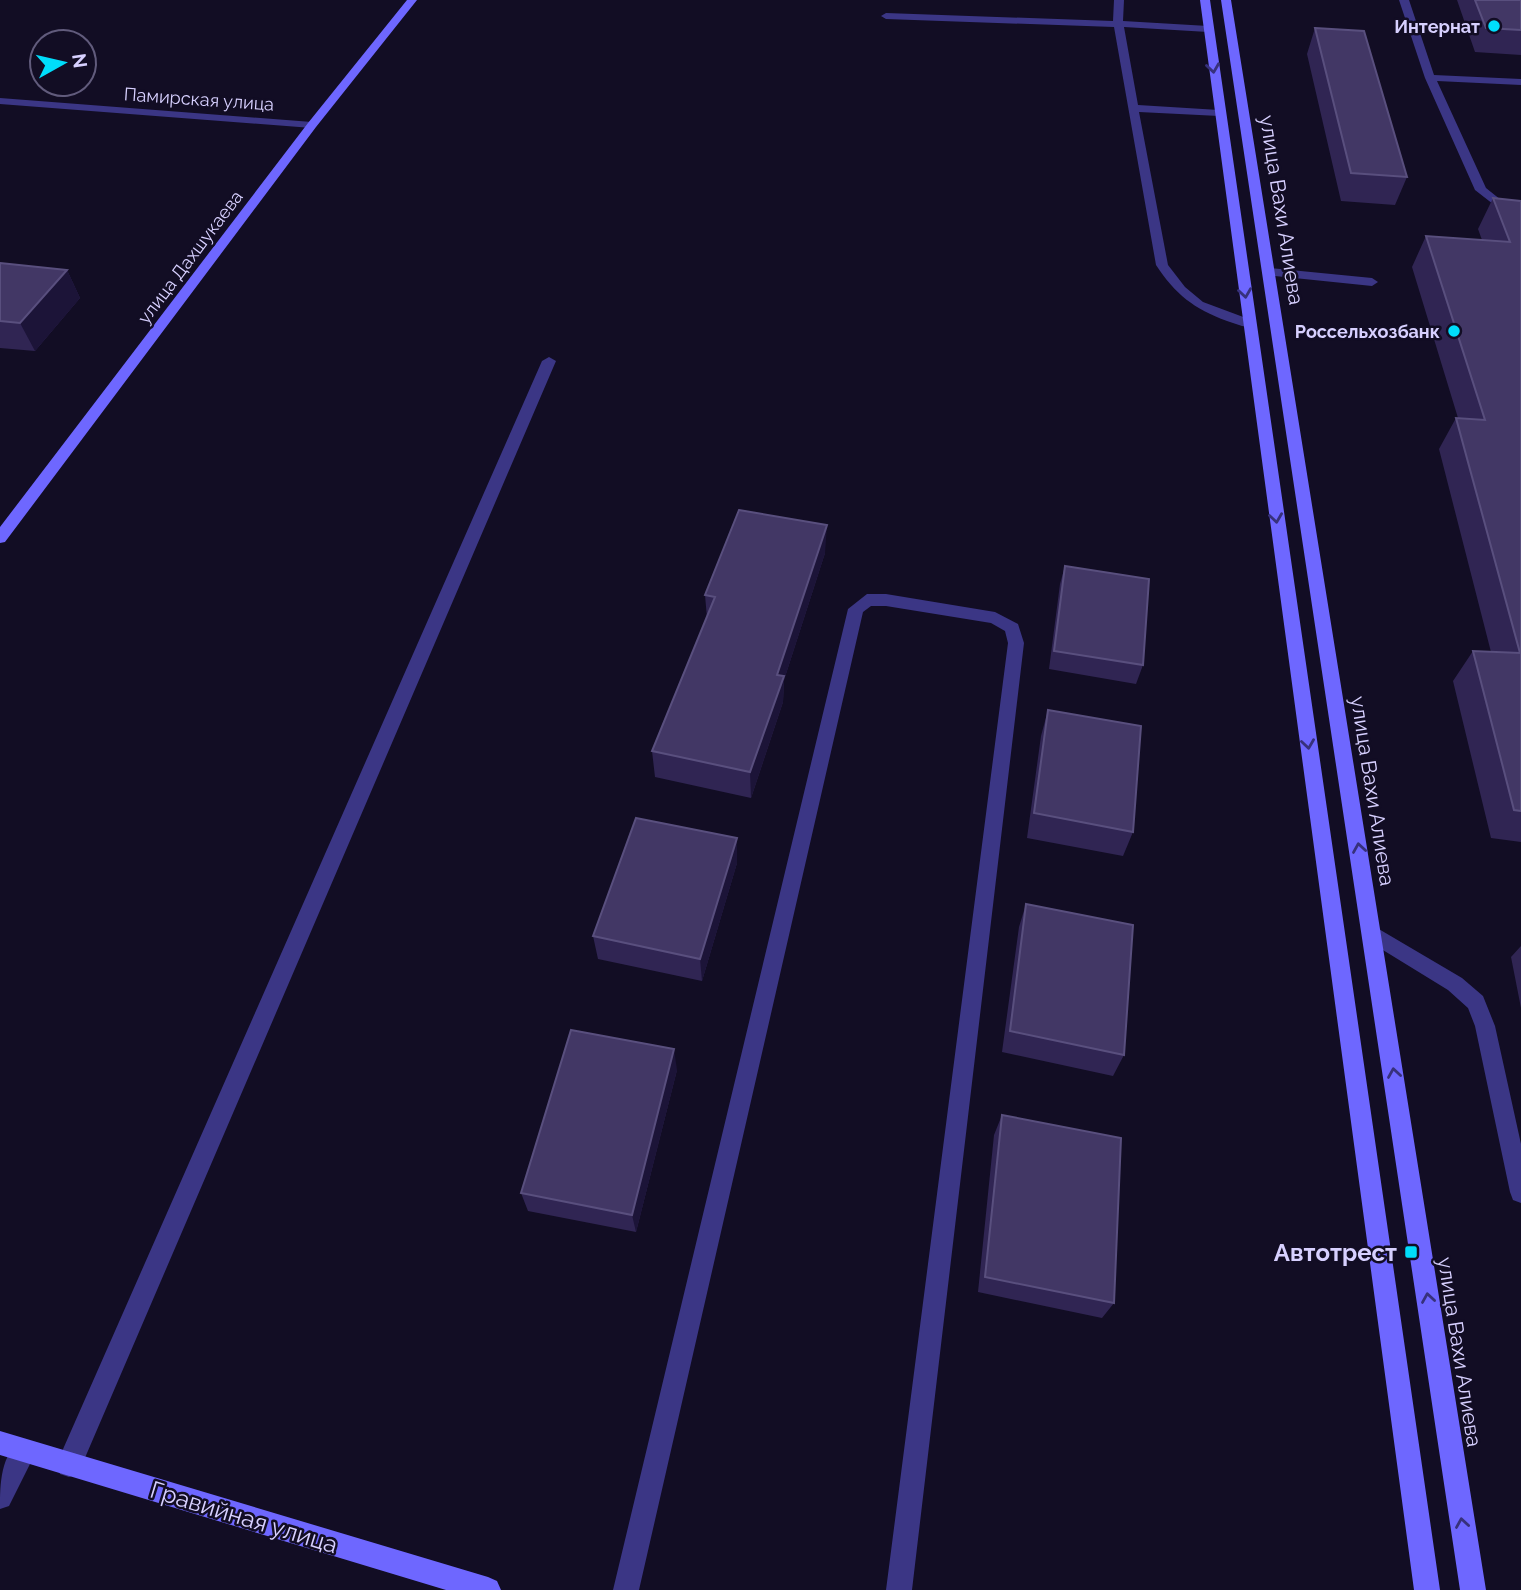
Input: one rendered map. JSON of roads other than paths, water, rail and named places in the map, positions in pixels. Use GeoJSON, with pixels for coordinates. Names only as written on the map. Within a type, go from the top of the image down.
{"type":"FeatureCollection","features":[{"type":"Feature","properties":{"kind":"main road","name":"улица Дахшукаева"},"geometry":{"type":"LineString","coordinates":[[0,538],[312,125],[412,0]]}},
{"type":"Feature","properties":{"kind":"main road"},"geometry":{"type":"LineString","coordinates":[[1205,0],[1427,1590]]}},
{"type":"Feature","properties":{"kind":"main road","name":"улица Вахи Алиева"},"geometry":{"type":"LineString","coordinates":[[1226,0],[1473,1590]]}},
{"type":"Feature","properties":{"kind":"main road","name":"Гравийная улица"},"geometry":{"type":"LineString","coordinates":[[0,1443],[488,1590]]}},
{"type":"Feature","properties":{"kind":"street"},"geometry":{"type":"LineString","coordinates":[[1119,0],[1118,24],[1162,265],[1176,289],[1196,305],[1249,324]]}},
{"type":"Feature","properties":{"kind":"street"},"geometry":{"type":"LineString","coordinates":[[1404,0],[1430,78],[1481,190],[1497,202],[1521,208]]}},
{"type":"Feature","properties":{"kind":"street"},"geometry":{"type":"LineString","coordinates":[[886,16],[1027,19],[1208,29]]}},
{"type":"Feature","properties":{"kind":"street"},"geometry":{"type":"LineString","coordinates":[[1430,78],[1521,82]]}},
{"type":"Feature","properties":{"kind":"street","name":"Памирская улица"},"geometry":{"type":"LineString","coordinates":[[0,101],[312,125]]}},
{"type":"Feature","properties":{"kind":"street"},"geometry":{"type":"LineString","coordinates":[[1134,108],[1219,113]]}},
{"type":"Feature","properties":{"kind":"street"},"geometry":{"type":"LineString","coordinates":[[1269,272],[1372,282]]}},
{"type":"Feature","properties":{"kind":"street"},"geometry":{"type":"LineString","coordinates":[[69,1465],[549,360]]}},
{"type":"Feature","properties":{"kind":"street"},"geometry":{"type":"LineString","coordinates":[[626,1590],[856,609],[867,600],[886,600],[995,618],[1012,628],[1016,643],[899,1590]]}},
{"type":"Feature","properties":{"kind":"street"},"geometry":{"type":"LineString","coordinates":[[1373,933],[1455,984],[1476,1002],[1485,1026],[1521,1192]]}},
{"type":"Feature","properties":{"kind":"street"},"geometry":{"type":"LineString","coordinates":[[0,1497],[24,1452]]}},
{"type":"Feature","properties":{"kind":"place","name":"Интернат"},"geometry":{"type":"Point","coordinates":[1494,26]}},
{"type":"Feature","properties":{"kind":"place","name":"Россельхозбанк"},"geometry":{"type":"Point","coordinates":[1454,331]}},
{"type":"Feature","properties":{"kind":"place","name":"Автотрест"},"geometry":{"type":"Point","coordinates":[1411,1252]}}]}
